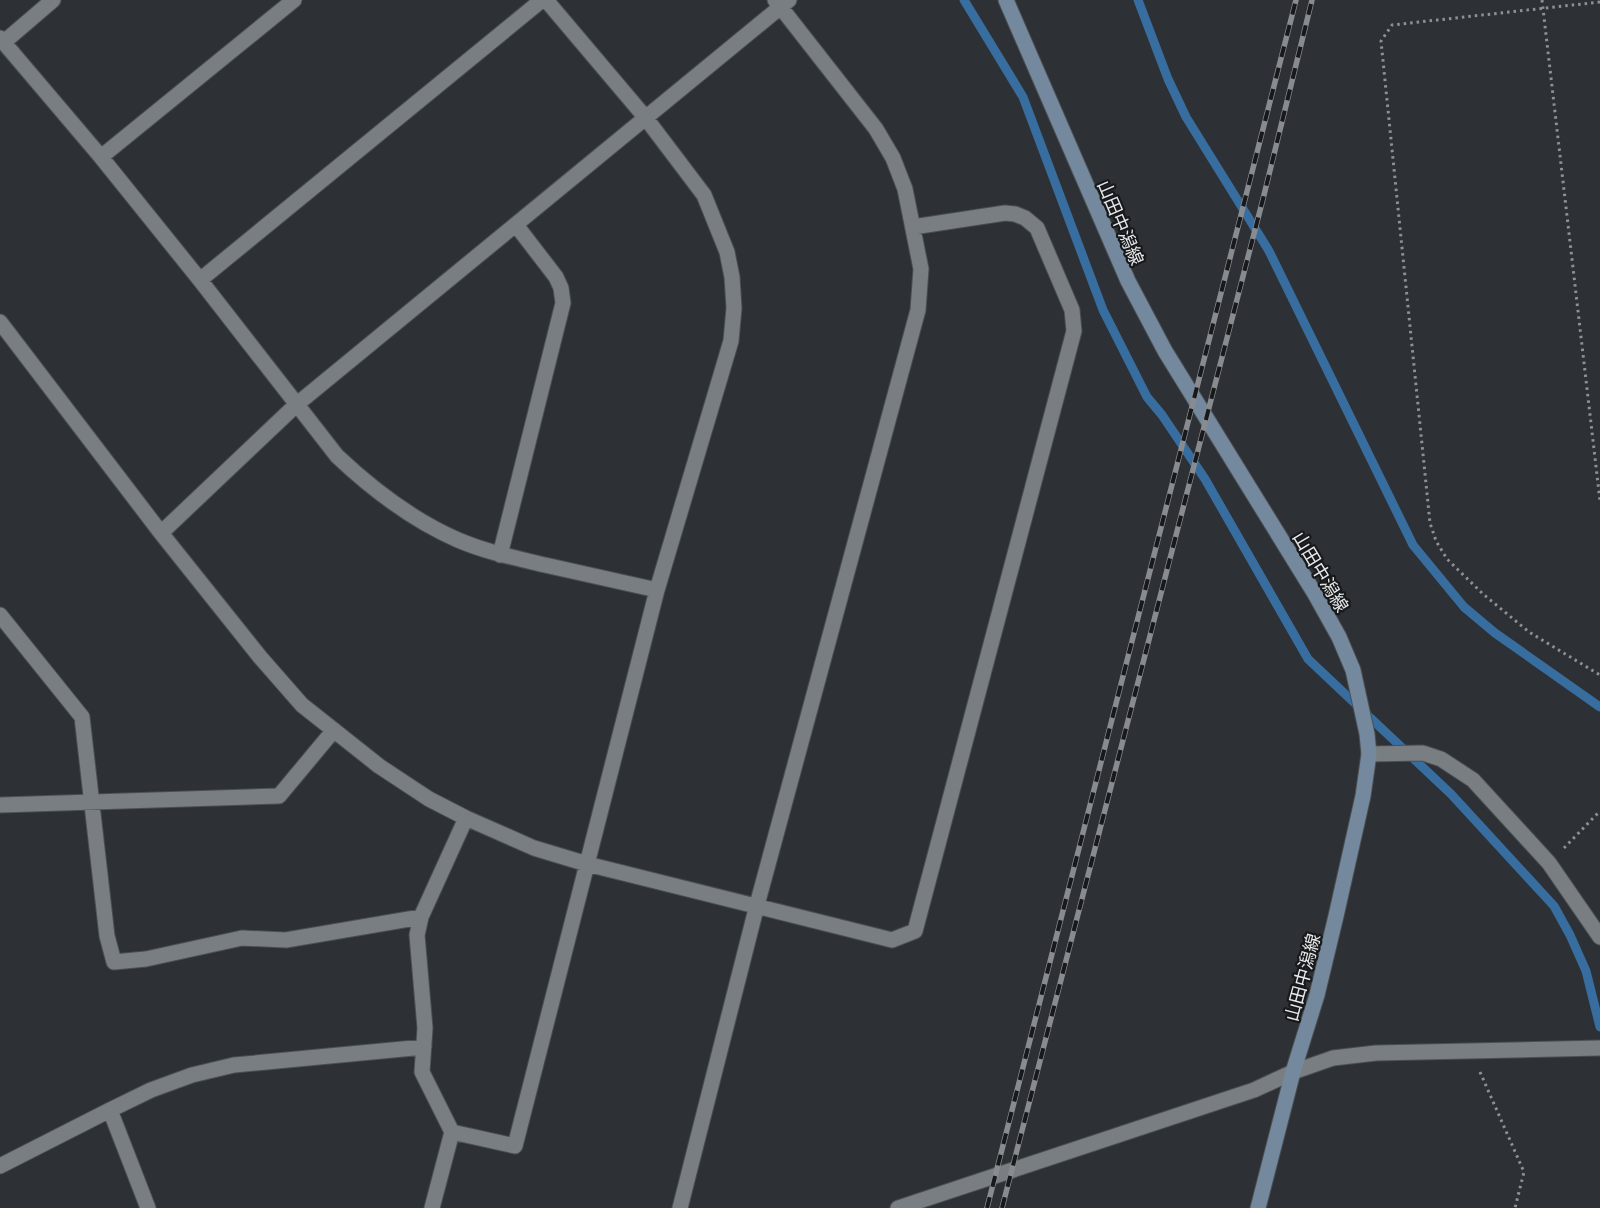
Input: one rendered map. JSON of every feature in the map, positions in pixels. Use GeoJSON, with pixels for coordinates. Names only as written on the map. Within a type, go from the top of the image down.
{"type":"FeatureCollection","features":[{"type":"Feature","properties":{"kind":"main road","name":"山田中潟線"},"geometry":{"type":"LineString","coordinates":[[1006,0],[1124,272],[1148,321],[1339,636],[1353,670],[1362,711],[1369,754],[1363,796],[1317,995],[1293,1072],[1258,1208]]}},
{"type":"Feature","properties":{"kind":"street"},"geometry":{"type":"LineString","coordinates":[[53,0],[2,40],[101,157],[200,280],[337,456],[389,501],[423,523],[459,541],[500,555],[657,590]]}},
{"type":"Feature","properties":{"kind":"street"},"geometry":{"type":"LineString","coordinates":[[101,157],[294,0]]}},
{"type":"Feature","properties":{"kind":"street"},"geometry":{"type":"LineString","coordinates":[[200,280],[544,0],[645,117],[704,195],[726,252],[732,277],[734,308],[731,341],[657,590],[515,1146],[452,1132]]}},
{"type":"Feature","properties":{"kind":"street"},"geometry":{"type":"LineString","coordinates":[[161,533],[296,405],[516,225],[782,2],[876,129],[892,158],[905,189],[921,269],[918,310],[757,906],[680,1208]]}},
{"type":"Feature","properties":{"kind":"street"},"geometry":{"type":"LineString","coordinates":[[0,322],[161,533],[266,664],[302,705],[379,766],[429,799],[466,818],[534,848],[588,864],[892,940],[915,930],[1074,331],[1072,310],[1037,228],[1025,218],[1005,213],[913,228]]}},
{"type":"Feature","properties":{"kind":"street"},"geometry":{"type":"LineString","coordinates":[[500,555],[562,302],[561,288],[556,277],[516,225]]}},
{"type":"Feature","properties":{"kind":"street"},"geometry":{"type":"LineString","coordinates":[[0,615],[82,717],[107,936],[114,962],[146,959],[242,938],[286,940],[421,917]]}},
{"type":"Feature","properties":{"kind":"street"},"geometry":{"type":"LineString","coordinates":[[0,806],[279,796],[334,730]]}},
{"type":"Feature","properties":{"kind":"street"},"geometry":{"type":"LineString","coordinates":[[1369,754],[1423,753],[1456,768],[1473,780],[1549,863],[1600,937]]}},
{"type":"Feature","properties":{"kind":"street"},"geometry":{"type":"LineString","coordinates":[[432,1208],[452,1132],[422,1072],[425,1028],[416,935],[421,917],[466,818]]}},
{"type":"Feature","properties":{"kind":"street"},"geometry":{"type":"LineString","coordinates":[[0,1166],[151,1090],[192,1075],[234,1065],[424,1048]]}},
{"type":"Feature","properties":{"kind":"street"},"geometry":{"type":"LineString","coordinates":[[898,1208],[1254,1090],[1293,1072],[1333,1058],[1376,1053],[1600,1048]]}},
{"type":"Feature","properties":{"kind":"street"},"geometry":{"type":"LineString","coordinates":[[110,1110],[148,1208]]}},
{"type":"Feature","properties":{"kind":"path"},"geometry":{"type":"LineString","coordinates":[[1542,0],[1600,501]]}},
{"type":"Feature","properties":{"kind":"path"},"geometry":{"type":"LineString","coordinates":[[1600,2],[1392,25],[1381,41],[1430,523],[1436,541],[1447,559],[1483,594],[1529,632],[1600,675]]}},
{"type":"Feature","properties":{"kind":"path"},"geometry":{"type":"LineString","coordinates":[[1549,863],[1600,811]]}},
{"type":"Feature","properties":{"kind":"path"},"geometry":{"type":"LineString","coordinates":[[1470,1051],[1524,1172],[1514,1208]]}},
{"type":"Feature","properties":{"kind":"waterway"},"geometry":{"type":"LineString","coordinates":[[964,0],[1023,97],[1103,310],[1147,397],[1162,415],[1205,479],[1308,659],[1451,794],[1554,906],[1570,935],[1586,971],[1600,1027]]}},
{"type":"Feature","properties":{"kind":"waterway"},"geometry":{"type":"LineString","coordinates":[[1138,0],[1168,79],[1186,117],[1269,251],[1413,545],[1464,607],[1495,633],[1600,707]]}},
{"type":"Feature","properties":{"kind":"railway"},"geometry":{"type":"LineString","coordinates":[[987,1208],[1296,0]]}},
{"type":"Feature","properties":{"kind":"railway"},"geometry":{"type":"LineString","coordinates":[[1002,1208],[1263,199],[1312,0]]}}]}
